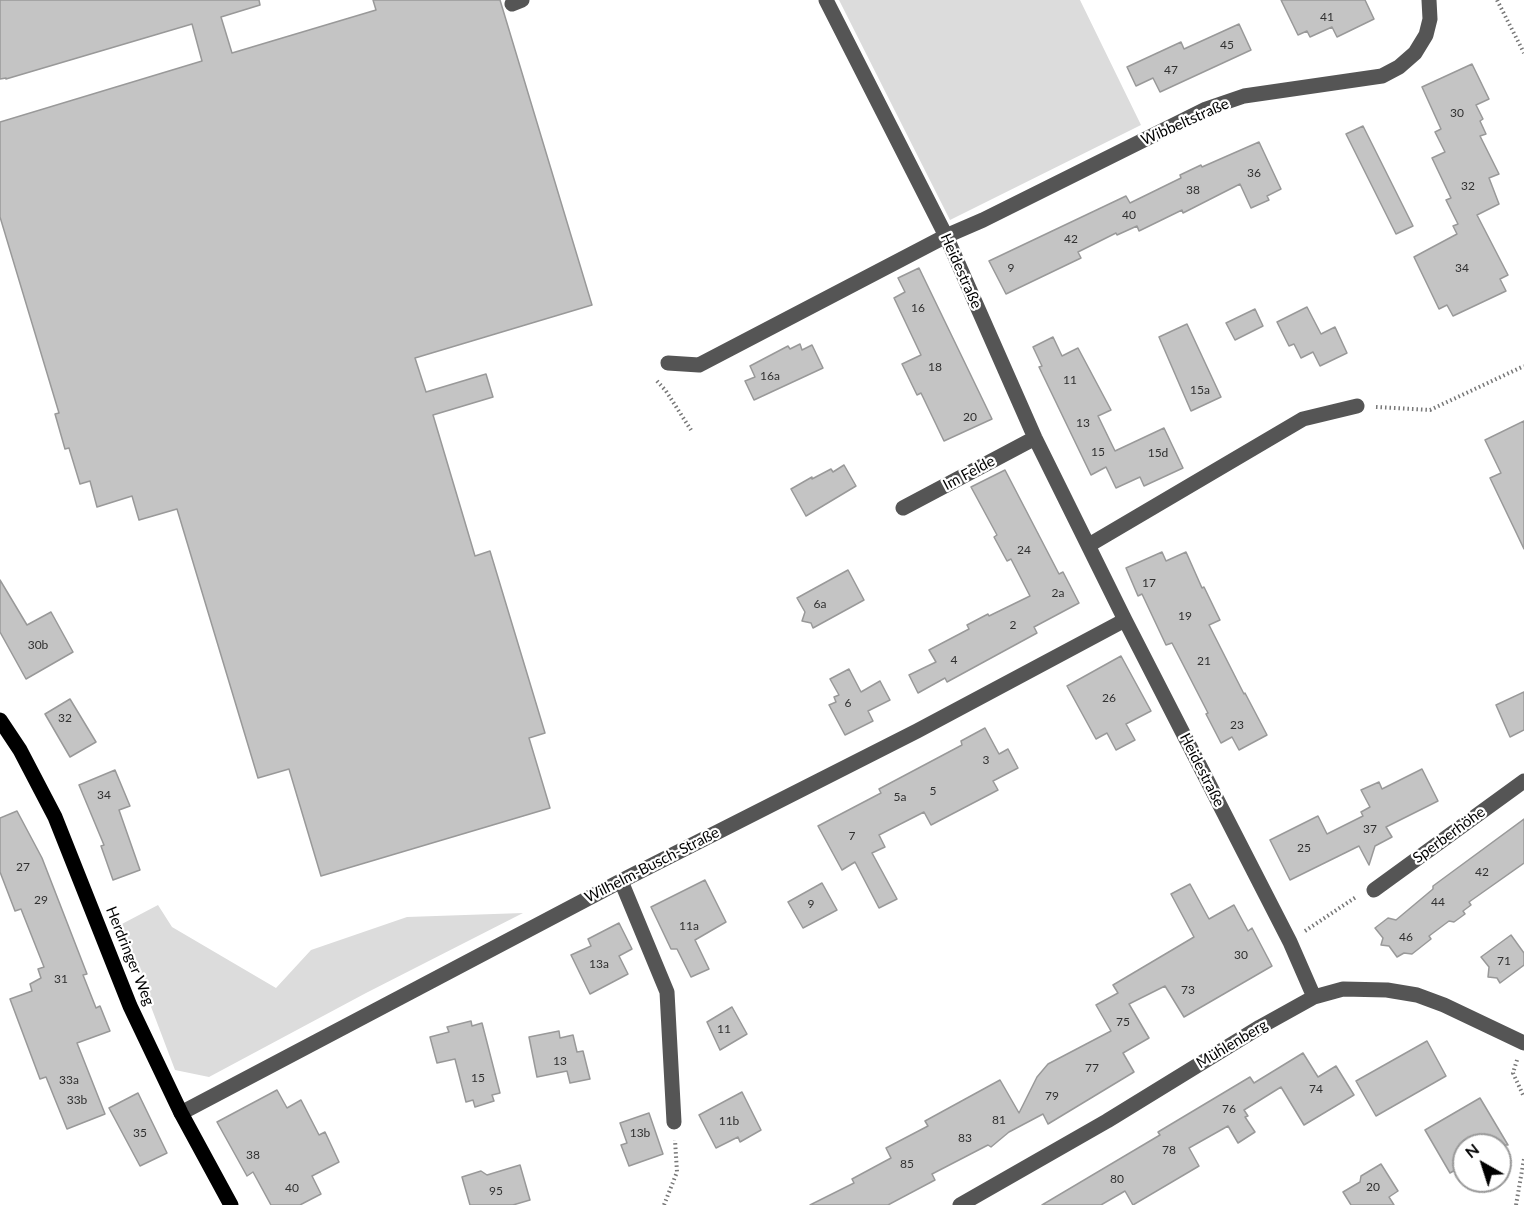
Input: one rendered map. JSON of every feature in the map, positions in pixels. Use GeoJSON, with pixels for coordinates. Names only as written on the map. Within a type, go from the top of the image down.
{"type":"FeatureCollection","features":[{"type":"Feature","properties":{"kind":"main road","name":"Herdringer Weg"},"geometry":{"type":"LineString","coordinates":[[0,720],[20,750],[55,817],[130,1006],[181,1113],[231,1205]]}},
{"type":"Feature","properties":{"kind":"street","name":"Heidestraße"},"geometry":{"type":"LineString","coordinates":[[826,0],[946,236],[1035,438],[1125,620],[1290,942],[1314,997]]}},
{"type":"Feature","properties":{"kind":"street","name":"Wibbeltstraße"},"geometry":{"type":"LineString","coordinates":[[668,363],[699,365],[946,236],[1206,109],[1244,96],[1382,76],[1400,67],[1415,53],[1426,35],[1430,19],[1430,0]]}},
{"type":"Feature","properties":{"kind":"street"},"geometry":{"type":"LineString","coordinates":[[1089,544],[1303,419],[1357,406]]}},
{"type":"Feature","properties":{"kind":"street","name":"Im Felde"},"geometry":{"type":"LineString","coordinates":[[903,507],[1035,438]]}},
{"type":"Feature","properties":{"kind":"street","name":"Wilhelm-Busch-Straße"},"geometry":{"type":"LineString","coordinates":[[181,1113],[621,881],[917,731],[1125,620]]}},
{"type":"Feature","properties":{"kind":"street","name":"Sperberhöhe"},"geometry":{"type":"LineString","coordinates":[[1374,890],[1524,781]]}},
{"type":"Feature","properties":{"kind":"street"},"geometry":{"type":"LineString","coordinates":[[621,881],[667,992],[674,1122]]}},
{"type":"Feature","properties":{"kind":"street","name":"Mühlenberg"},"geometry":{"type":"LineString","coordinates":[[960,1205],[1107,1121],[1260,1027],[1314,997],[1343,989],[1387,990],[1417,995],[1444,1005],[1523,1043]]}},
{"type":"Feature","properties":{"kind":"path"},"geometry":{"type":"LineString","coordinates":[[1497,0],[1524,53]]}},
{"type":"Feature","properties":{"kind":"path"},"geometry":{"type":"LineString","coordinates":[[1357,406],[1430,410],[1524,366]]}},
{"type":"Feature","properties":{"kind":"path"},"geometry":{"type":"LineString","coordinates":[[657,381],[691,430]]}},
{"type":"Feature","properties":{"kind":"path"},"geometry":{"type":"LineString","coordinates":[[1290,942],[1350,900],[1374,890]]}},
{"type":"Feature","properties":{"kind":"path"},"geometry":{"type":"LineString","coordinates":[[1523,1043],[1513,1073],[1524,1097]]}},
{"type":"Feature","properties":{"kind":"path"},"geometry":{"type":"LineString","coordinates":[[664,1205],[677,1172],[674,1122]]}},
{"type":"Feature","properties":{"kind":"path"},"geometry":{"type":"LineString","coordinates":[[1515,1205],[1524,1159]]}},
{"type":"Feature","properties":{"kind":"shaded area"},"geometry":{"type":"Polygon","coordinates":[[[839,0],[1080,0],[1141,125],[950,220],[839,0]]]}},
{"type":"Feature","properties":{"kind":"shaded area"},"geometry":{"type":"Polygon","coordinates":[[[158,905],[172,927],[276,988],[311,950],[407,917],[523,913],[209,1077],[175,1070],[120,925],[158,905]]]}},
{"type":"Feature","properties":{"kind":"building"},"geometry":{"type":"Polygon","coordinates":[[[0,0],[259,0],[260,5],[221,17],[232,53],[376,10],[373,0],[500,0],[592,305],[415,358],[426,392],[486,374],[493,397],[433,415],[475,556],[490,551],[545,733],[529,738],[550,808],[321,876],[289,769],[258,778],[177,509],[139,520],[132,496],[97,507],[90,481],[80,484],[69,448],[65,449],[55,414],[59,413],[0,217],[0,122],[202,61],[192,24],[0,79],[0,0]]]}},
{"type":"Feature","properties":{"kind":"building"},"geometry":{"type":"Polygon","coordinates":[[[1281,0],[1365,0],[1374,19],[1337,37],[1332,27],[1310,37],[1307,31],[1298,35],[1281,0]]]}},
{"type":"Feature","properties":{"kind":"building"},"geometry":{"type":"Polygon","coordinates":[[[1239,24],[1251,50],[1160,92],[1153,78],[1136,86],[1127,67],[1181,42],[1184,49],[1239,24]]]}},
{"type":"Feature","properties":{"kind":"building"},"geometry":{"type":"Polygon","coordinates":[[[1472,64],[1489,99],[1476,105],[1483,119],[1480,121],[1486,134],[1480,136],[1499,174],[1489,178],[1499,204],[1477,215],[1508,275],[1500,279],[1506,291],[1453,316],[1447,305],[1439,309],[1414,257],[1457,234],[1453,226],[1458,224],[1446,200],[1451,198],[1432,158],[1445,152],[1435,132],[1441,129],[1422,87],[1472,64]]]}},
{"type":"Feature","properties":{"kind":"building"},"geometry":{"type":"Polygon","coordinates":[[[1363,126],[1413,226],[1396,234],[1346,134],[1363,126]]]}},
{"type":"Feature","properties":{"kind":"building"},"geometry":{"type":"Polygon","coordinates":[[[1259,142],[1281,189],[1267,196],[1269,200],[1251,208],[1240,184],[1183,213],[1182,210],[1139,231],[1137,226],[1117,235],[1116,233],[1078,252],[1081,258],[1006,294],[989,261],[1126,196],[1130,203],[1181,178],[1180,175],[1201,165],[1202,167],[1259,142]]]}},
{"type":"Feature","properties":{"kind":"building"},"geometry":{"type":"Polygon","coordinates":[[[919,268],[992,419],[944,441],[921,393],[917,395],[902,364],[921,355],[894,298],[905,292],[898,278],[919,268]]]}},
{"type":"Feature","properties":{"kind":"building"},"geometry":{"type":"Polygon","coordinates":[[[1307,307],[1321,334],[1335,327],[1347,353],[1320,366],[1313,352],[1301,358],[1294,344],[1289,346],[1277,322],[1307,307]]]}},
{"type":"Feature","properties":{"kind":"building"},"geometry":{"type":"Polygon","coordinates":[[[1255,309],[1263,326],[1235,340],[1226,323],[1255,309]]]}},
{"type":"Feature","properties":{"kind":"building"},"geometry":{"type":"Polygon","coordinates":[[[1187,324],[1221,397],[1191,411],[1159,337],[1187,324]]]}},
{"type":"Feature","properties":{"kind":"building"},"geometry":{"type":"Polygon","coordinates":[[[1053,337],[1062,356],[1078,348],[1111,410],[1098,416],[1115,451],[1164,428],[1183,468],[1144,486],[1140,477],[1116,488],[1106,467],[1091,475],[1039,367],[1042,366],[1033,347],[1053,337]]]}},
{"type":"Feature","properties":{"kind":"building"},"geometry":{"type":"Polygon","coordinates":[[[800,344],[802,350],[812,345],[823,368],[754,400],[745,381],[755,377],[750,366],[788,346],[790,349],[800,344]]]}},
{"type":"Feature","properties":{"kind":"building"},"geometry":{"type":"Polygon","coordinates":[[[1524,421],[1524,549],[1490,478],[1501,473],[1485,440],[1524,421]]]}},
{"type":"Feature","properties":{"kind":"building"},"geometry":{"type":"Polygon","coordinates":[[[844,465],[856,486],[806,516],[791,489],[812,477],[812,479],[831,469],[833,472],[844,465]]]}},
{"type":"Feature","properties":{"kind":"building"},"geometry":{"type":"Polygon","coordinates":[[[1005,470],[1059,574],[1063,572],[1079,603],[1034,627],[1037,633],[947,682],[945,678],[918,693],[909,675],[936,662],[929,650],[969,629],[967,625],[1030,596],[1011,559],[1007,561],[994,537],[997,535],[971,487],[1005,470]]]}},
{"type":"Feature","properties":{"kind":"building"},"geometry":{"type":"Polygon","coordinates":[[[1162,552],[1166,561],[1186,552],[1220,620],[1209,625],[1267,735],[1239,750],[1232,737],[1221,743],[1172,643],[1166,645],[1142,594],[1138,596],[1126,568],[1162,552]]]}},
{"type":"Feature","properties":{"kind":"building"},"geometry":{"type":"Polygon","coordinates":[[[848,570],[864,600],[813,628],[811,623],[802,621],[805,612],[797,598],[848,570]]]}},
{"type":"Feature","properties":{"kind":"building"},"geometry":{"type":"Polygon","coordinates":[[[0,580],[27,625],[51,612],[73,652],[26,679],[0,632],[0,580]]]}},
{"type":"Feature","properties":{"kind":"building"},"geometry":{"type":"Polygon","coordinates":[[[1121,656],[1151,711],[1126,724],[1135,740],[1116,750],[1107,733],[1096,739],[1067,686],[1121,656]]]}},
{"type":"Feature","properties":{"kind":"building"},"geometry":{"type":"Polygon","coordinates":[[[849,669],[861,692],[880,681],[890,700],[868,711],[873,721],[845,735],[829,705],[836,702],[834,697],[839,695],[830,679],[849,669]]]}},
{"type":"Feature","properties":{"kind":"building"},"geometry":{"type":"Polygon","coordinates":[[[1524,692],[1524,730],[1510,737],[1496,705],[1524,692]]]}},
{"type":"Feature","properties":{"kind":"building"},"geometry":{"type":"Polygon","coordinates":[[[70,699],[96,742],[70,757],[45,714],[70,699]]]}},
{"type":"Feature","properties":{"kind":"building"},"geometry":{"type":"Polygon","coordinates":[[[985,728],[999,754],[1008,749],[1018,768],[993,781],[998,790],[931,825],[924,812],[879,835],[885,847],[872,853],[897,899],[879,908],[855,862],[842,870],[818,826],[881,793],[879,789],[962,745],[961,741],[985,728]]]}},
{"type":"Feature","properties":{"kind":"building"},"geometry":{"type":"Polygon","coordinates":[[[1422,769],[1438,801],[1386,827],[1392,837],[1375,846],[1369,865],[1359,846],[1290,880],[1270,840],[1318,816],[1327,834],[1363,816],[1361,812],[1370,807],[1361,790],[1379,782],[1382,789],[1422,769]]]}},
{"type":"Feature","properties":{"kind":"building"},"geometry":{"type":"Polygon","coordinates":[[[115,770],[130,806],[119,810],[140,870],[113,880],[101,846],[104,845],[79,785],[115,770]]]}},
{"type":"Feature","properties":{"kind":"building"},"geometry":{"type":"Polygon","coordinates":[[[17,811],[42,858],[87,974],[83,975],[96,1008],[100,1006],[110,1031],[77,1043],[105,1114],[67,1129],[46,1077],[40,1079],[10,999],[32,991],[30,984],[41,978],[38,969],[44,967],[21,909],[15,911],[0,872],[0,818],[17,811]]]}},
{"type":"Feature","properties":{"kind":"building"},"geometry":{"type":"Polygon","coordinates":[[[1524,819],[1524,863],[1469,902],[1471,905],[1463,911],[1465,914],[1454,922],[1449,921],[1429,936],[1431,939],[1412,954],[1404,953],[1397,957],[1389,946],[1381,945],[1383,938],[1375,928],[1388,918],[1396,920],[1433,889],[1433,886],[1524,819]]]}},
{"type":"Feature","properties":{"kind":"building"},"geometry":{"type":"Polygon","coordinates":[[[705,880],[726,922],[695,940],[709,969],[691,977],[677,949],[671,949],[651,907],[705,880]]]}},
{"type":"Feature","properties":{"kind":"building"},"geometry":{"type":"Polygon","coordinates":[[[822,883],[837,910],[803,928],[788,902],[822,883]]]}},
{"type":"Feature","properties":{"kind":"building"},"geometry":{"type":"Polygon","coordinates":[[[1190,884],[1209,919],[1234,905],[1248,931],[1252,928],[1272,966],[1184,1017],[1165,986],[1129,1004],[1149,1038],[1123,1053],[1134,1072],[1048,1124],[1043,1114],[1009,1132],[991,1147],[988,1145],[932,1174],[935,1180],[888,1205],[810,1205],[854,1183],[852,1179],[891,1158],[886,1148],[928,1126],[925,1121],[1000,1080],[1019,1113],[1037,1077],[1048,1064],[1111,1031],[1096,1005],[1118,993],[1113,985],[1194,937],[1171,894],[1190,884]]]}},
{"type":"Feature","properties":{"kind":"building"},"geometry":{"type":"Polygon","coordinates":[[[619,923],[632,949],[619,956],[628,974],[590,994],[571,955],[591,946],[588,939],[619,923]]]}},
{"type":"Feature","properties":{"kind":"building"},"geometry":{"type":"Polygon","coordinates":[[[1511,935],[1524,953],[1524,965],[1500,983],[1497,978],[1488,977],[1489,967],[1481,957],[1511,935]]]}},
{"type":"Feature","properties":{"kind":"building"},"geometry":{"type":"Polygon","coordinates":[[[732,1007],[747,1034],[720,1050],[707,1022],[732,1007]]]}},
{"type":"Feature","properties":{"kind":"building"},"geometry":{"type":"Polygon","coordinates":[[[471,1021],[472,1026],[482,1023],[500,1093],[492,1095],[494,1101],[475,1107],[473,1100],[466,1102],[455,1059],[437,1063],[430,1037],[449,1032],[447,1027],[471,1021]]]}},
{"type":"Feature","properties":{"kind":"building"},"geometry":{"type":"Polygon","coordinates":[[[559,1031],[560,1038],[573,1035],[577,1052],[583,1051],[590,1079],[570,1083],[567,1071],[537,1077],[529,1037],[559,1031]]]}},
{"type":"Feature","properties":{"kind":"building"},"geometry":{"type":"Polygon","coordinates":[[[1427,1041],[1446,1076],[1376,1116],[1356,1081],[1427,1041]]]}},
{"type":"Feature","properties":{"kind":"building"},"geometry":{"type":"Polygon","coordinates":[[[1303,1053],[1318,1077],[1336,1066],[1354,1095],[1304,1125],[1281,1087],[1244,1110],[1248,1116],[1245,1117],[1255,1132],[1238,1143],[1228,1126],[1189,1148],[1199,1166],[1133,1205],[1125,1191],[1101,1205],[1042,1205],[1160,1135],[1158,1132],[1250,1077],[1254,1083],[1303,1053]]]}},
{"type":"Feature","properties":{"kind":"building"},"geometry":{"type":"Polygon","coordinates":[[[277,1090],[287,1108],[301,1100],[319,1135],[325,1132],[339,1162],[312,1176],[321,1194],[300,1205],[271,1205],[253,1172],[247,1176],[217,1122],[277,1090]]]}},
{"type":"Feature","properties":{"kind":"building"},"geometry":{"type":"Polygon","coordinates":[[[742,1092],[761,1130],[740,1142],[738,1137],[716,1148],[699,1115],[742,1092]]]}},
{"type":"Feature","properties":{"kind":"building"},"geometry":{"type":"Polygon","coordinates":[[[138,1093],[167,1153],[140,1166],[109,1108],[138,1093]]]}},
{"type":"Feature","properties":{"kind":"building"},"geometry":{"type":"Polygon","coordinates":[[[1480,1098],[1501,1133],[1452,1133],[1452,1172],[1450,1173],[1425,1130],[1480,1098]]]}},
{"type":"Feature","properties":{"kind":"building"},"geometry":{"type":"Polygon","coordinates":[[[649,1113],[663,1154],[629,1166],[621,1145],[627,1143],[620,1123],[649,1113]]]}},
{"type":"Feature","properties":{"kind":"building"},"geometry":{"type":"Polygon","coordinates":[[[1381,1164],[1398,1191],[1389,1197],[1394,1205],[1351,1205],[1343,1192],[1360,1182],[1361,1176],[1381,1164]]]}},
{"type":"Feature","properties":{"kind":"building"},"geometry":{"type":"Polygon","coordinates":[[[520,1165],[530,1200],[513,1205],[470,1205],[462,1177],[481,1171],[487,1175],[520,1165]]]}}]}
